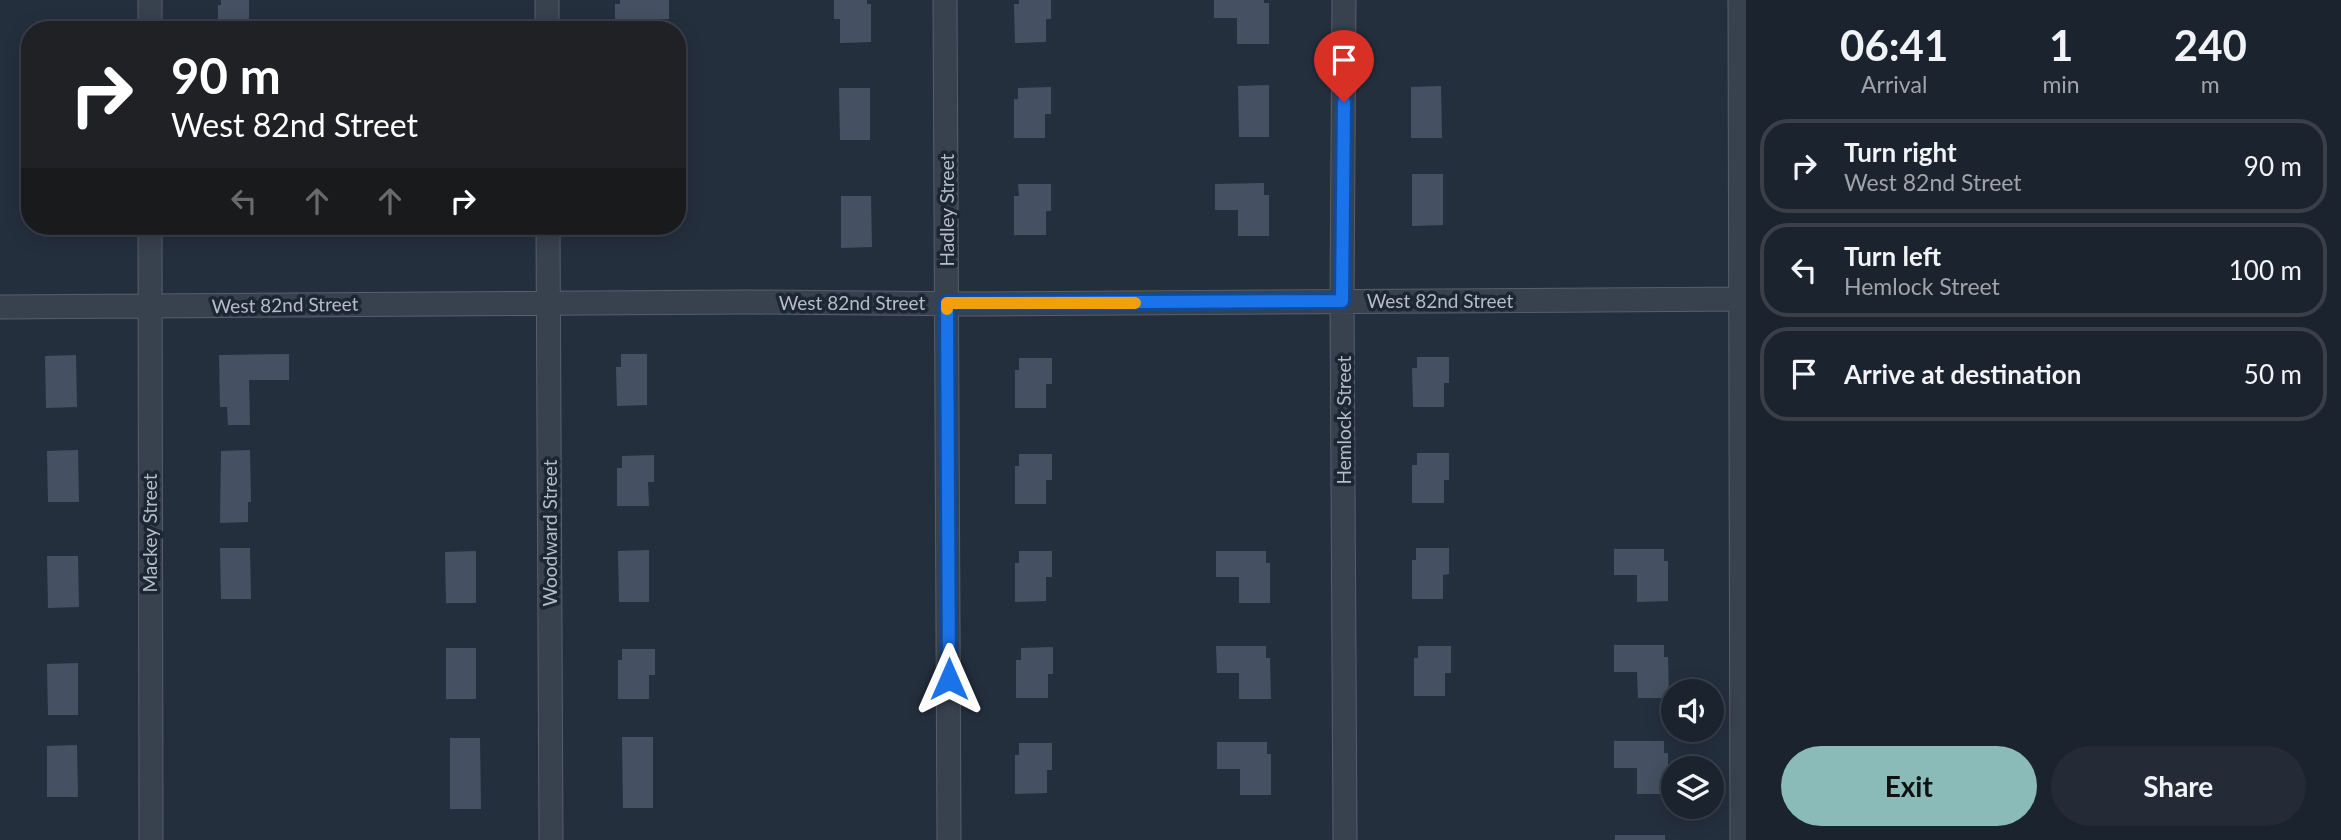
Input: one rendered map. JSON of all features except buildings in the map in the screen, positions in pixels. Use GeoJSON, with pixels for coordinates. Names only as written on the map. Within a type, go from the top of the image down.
{"type":"FeatureCollection","features":[{"type":"Feature","properties":{"kind":"street"},"geometry":{"type":"LineString","coordinates":[[150,0],[150,21]]}},
{"type":"Feature","properties":{"kind":"street"},"geometry":{"type":"LineString","coordinates":[[547,0],[547,21]]}},
{"type":"Feature","properties":{"kind":"street","name":"Hadley Street"},"geometry":{"type":"LineString","coordinates":[[945,0],[949,840]]}},
{"type":"Feature","properties":{"kind":"street","name":"Hemlock Street"},"geometry":{"type":"LineString","coordinates":[[1344,0],[1342,301],[1345,840]]}},
{"type":"Feature","properties":{"kind":"street"},"geometry":{"type":"LineString","coordinates":[[1740,0],[1743,299],[1742,840]]}},
{"type":"Feature","properties":{"kind":"street","name":"Mackey Street"},"geometry":{"type":"LineString","coordinates":[[149,235],[151,840]]}},
{"type":"Feature","properties":{"kind":"street","name":"Woodward Street"},"geometry":{"type":"LineString","coordinates":[[548,235],[551,840]]}},
{"type":"Feature","properties":{"kind":"street","name":"West 82nd Street"},"geometry":{"type":"LineString","coordinates":[[0,307],[1743,299]]}},
{"type":"Feature","properties":{"kind":"slow traffic"},"geometry":{"type":"LineString","coordinates":[[947,309],[947,303],[1135,303]]}},
{"type":"Feature","properties":{"kind":"route"},"geometry":{"type":"LineString","coordinates":[[949,679],[947,303],[1342,301],[1344,102]]}}]}
